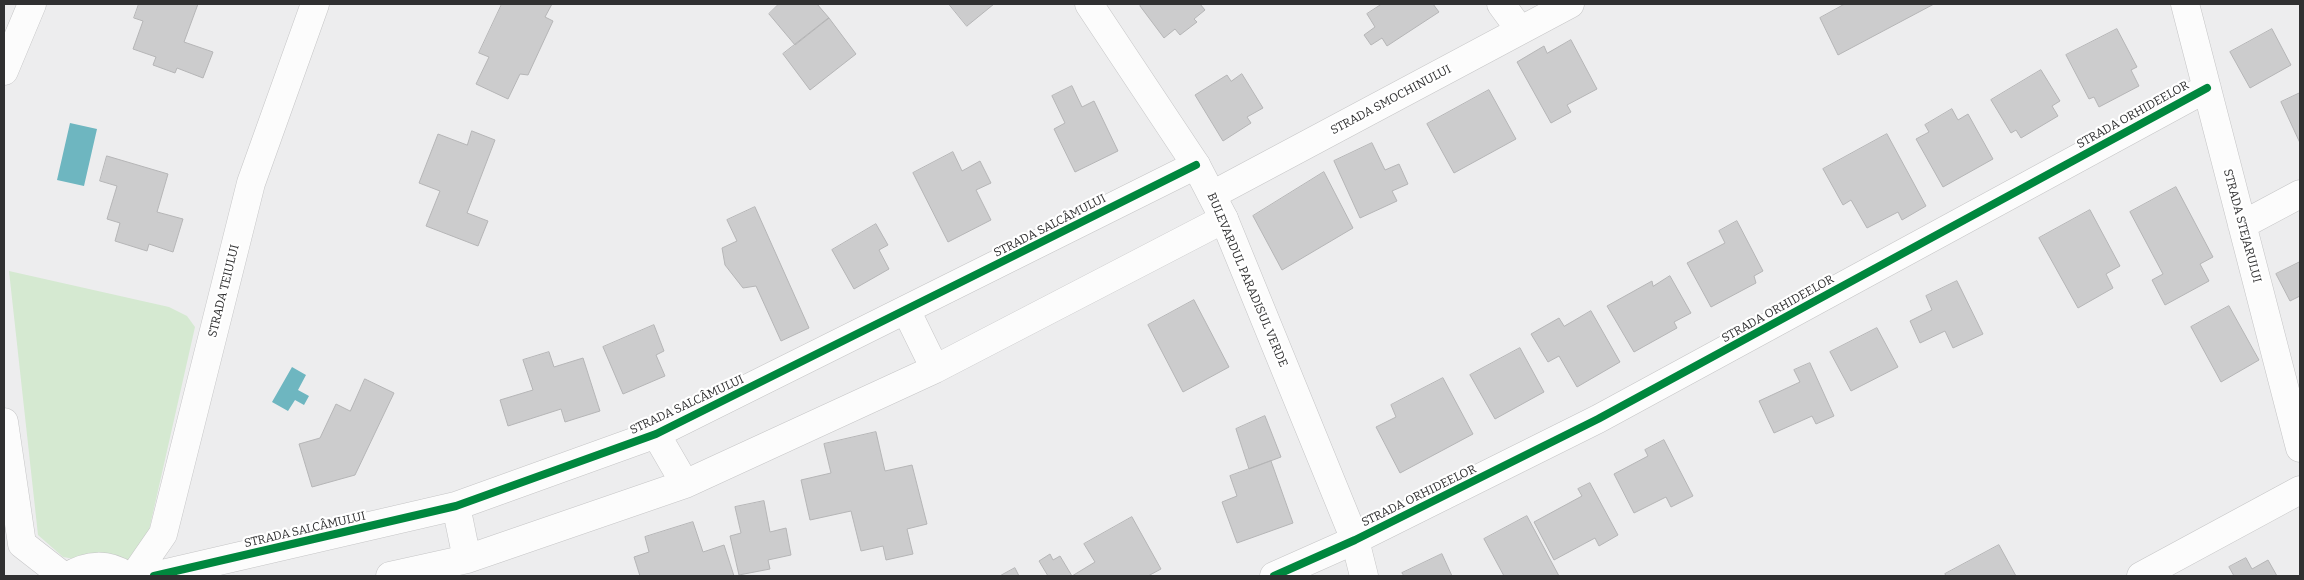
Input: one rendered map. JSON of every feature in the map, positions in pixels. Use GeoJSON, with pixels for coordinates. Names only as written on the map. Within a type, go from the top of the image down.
{"type":"FeatureCollection","features":[{"type":"Feature","properties":{"kind":"street"},"geometry":{"type":"LineString","coordinates":[[4,71],[32,4]]}},
{"type":"Feature","properties":{"kind":"street","name":"STRADA TEIULUI"},"geometry":{"type":"LineString","coordinates":[[134,576],[163,534],[251,183],[315,4]]}},
{"type":"Feature","properties":{"kind":"street","name":"BULEVARDUL PARADISUL VERDE"},"geometry":{"type":"LineString","coordinates":[[1089,4],[1196,165],[1218,207],[1355,540],[1364,576]]}},
{"type":"Feature","properties":{"kind":"street"},"geometry":{"type":"LineString","coordinates":[[1500,4],[1520,30]]}},
{"type":"Feature","properties":{"kind":"street","name":"STRADA SMOCHINULUI"},"geometry":{"type":"LineString","coordinates":[[1218,207],[1520,30],[1570,4]]}},
{"type":"Feature","properties":{"kind":"street","name":"STRADA STEJARULUI"},"geometry":{"type":"LineString","coordinates":[[2185,4],[2300,448]]}},
{"type":"Feature","properties":{"kind":"street","name":"STRADA ORHIDEELOR"},"geometry":{"type":"LineString","coordinates":[[1274,576],[1355,540],[1598,420],[2207,88]]}},
{"type":"Feature","properties":{"kind":"street","name":"STRADA SALCÂMULUI"},"geometry":{"type":"LineString","coordinates":[[154,576],[456,506],[656,434],[1196,165]]}},
{"type":"Feature","properties":{"kind":"street"},"geometry":{"type":"LineString","coordinates":[[2242,225],[2300,194]]}},
{"type":"Feature","properties":{"kind":"street"},"geometry":{"type":"LineString","coordinates":[[390,576],[468,559],[685,484],[935,369],[1218,207]]}},
{"type":"Feature","properties":{"kind":"street"},"geometry":{"type":"LineString","coordinates":[[906,310],[935,369]]}},
{"type":"Feature","properties":{"kind":"street"},"geometry":{"type":"LineString","coordinates":[[4,422],[22,544],[63,576]]}},
{"type":"Feature","properties":{"kind":"street","name":"STRADA SALCÂMULUI"},"geometry":{"type":"LineString","coordinates":[[656,434],[685,484]]}},
{"type":"Feature","properties":{"kind":"street"},"geometry":{"type":"LineString","coordinates":[[2141,576],[2300,490]]}},
{"type":"Feature","properties":{"kind":"street"},"geometry":{"type":"LineString","coordinates":[[456,506],[468,559]]}},
{"type":"Feature","properties":{"kind":"street"},"geometry":{"type":"LineString","coordinates":[[68,576],[78,570],[91,566],[106,567],[127,576]]}},
{"type":"Feature","properties":{"kind":"green space"},"geometry":{"type":"Polygon","coordinates":[[[9,271],[169,307],[187,316],[195,327],[145,548],[136,560],[92,562],[63,557],[38,535],[9,271]]]}},
{"type":"Feature","properties":{"kind":"water"},"geometry":{"type":"Polygon","coordinates":[[[70,123],[97,129],[84,186],[57,180],[70,123]]]}},
{"type":"Feature","properties":{"kind":"water"},"geometry":{"type":"Polygon","coordinates":[[[292,367],[306,375],[298,390],[309,396],[304,405],[295,400],[288,411],[272,402],[292,367]]]}},
{"type":"Feature","properties":{"kind":"building"},"geometry":{"type":"Polygon","coordinates":[[[139,4],[198,4],[184,42],[213,52],[203,78],[177,68],[175,73],[153,65],[156,57],[133,49],[143,21],[134,18],[139,4]]]}},
{"type":"Feature","properties":{"kind":"building"},"geometry":{"type":"Polygon","coordinates":[[[502,4],[552,4],[545,17],[553,21],[528,75],[520,74],[508,99],[476,84],[489,57],[479,53],[502,4]]]}},
{"type":"Feature","properties":{"kind":"building"},"geometry":{"type":"Polygon","coordinates":[[[779,4],[817,4],[829,18],[795,45],[769,14],[779,4]]]}},
{"type":"Feature","properties":{"kind":"building"},"geometry":{"type":"Polygon","coordinates":[[[949,4],[994,4],[967,26],[949,4]]]}},
{"type":"Feature","properties":{"kind":"building"},"geometry":{"type":"Polygon","coordinates":[[[1143,4],[1200,4],[1205,10],[1194,19],[1197,22],[1180,35],[1175,29],[1164,38],[1140,6],[1143,4]]]}},
{"type":"Feature","properties":{"kind":"building"},"geometry":{"type":"Polygon","coordinates":[[[1382,4],[1433,4],[1439,12],[1387,46],[1382,38],[1371,45],[1364,35],[1375,27],[1367,14],[1382,4]]]}},
{"type":"Feature","properties":{"kind":"building"},"geometry":{"type":"Polygon","coordinates":[[[1845,4],[1934,4],[1838,55],[1820,18],[1845,4]]]}},
{"type":"Feature","properties":{"kind":"building"},"geometry":{"type":"Polygon","coordinates":[[[829,18],[856,54],[810,90],[783,54],[829,18]]]}},
{"type":"Feature","properties":{"kind":"building"},"geometry":{"type":"Polygon","coordinates":[[[2117,29],[2137,67],[2131,70],[2139,86],[2099,107],[2094,97],[2089,99],[2066,55],[2117,29]]]}},
{"type":"Feature","properties":{"kind":"building"},"geometry":{"type":"Polygon","coordinates":[[[2272,29],[2291,65],[2250,88],[2230,52],[2272,29]]]}},
{"type":"Feature","properties":{"kind":"building"},"geometry":{"type":"Polygon","coordinates":[[[1571,40],[1597,89],[1567,105],[1571,112],[1551,123],[1517,62],[1544,46],[1547,53],[1571,40]]]}},
{"type":"Feature","properties":{"kind":"building"},"geometry":{"type":"Polygon","coordinates":[[[2041,70],[2060,101],[2052,106],[2058,116],[2021,138],[2016,130],[2011,133],[1991,100],[2041,70]]]}},
{"type":"Feature","properties":{"kind":"building"},"geometry":{"type":"Polygon","coordinates":[[[1242,74],[1263,108],[1247,117],[1251,123],[1223,141],[1195,95],[1227,75],[1231,81],[1242,74]]]}},
{"type":"Feature","properties":{"kind":"building"},"geometry":{"type":"Polygon","coordinates":[[[1072,86],[1082,107],[1094,101],[1118,151],[1075,172],[1054,129],[1065,123],[1052,96],[1072,86]]]}},
{"type":"Feature","properties":{"kind":"building"},"geometry":{"type":"Polygon","coordinates":[[[1489,90],[1516,139],[1454,173],[1427,124],[1489,90]]]}},
{"type":"Feature","properties":{"kind":"building"},"geometry":{"type":"Polygon","coordinates":[[[2300,93],[2300,143],[2281,102],[2300,93]]]}},
{"type":"Feature","properties":{"kind":"building"},"geometry":{"type":"Polygon","coordinates":[[[1952,109],[1958,120],[1968,114],[1993,159],[1943,187],[1916,139],[1929,132],[1925,125],[1952,109]]]}},
{"type":"Feature","properties":{"kind":"building"},"geometry":{"type":"Polygon","coordinates":[[[472,131],[495,140],[467,213],[488,221],[478,246],[426,226],[440,191],[419,183],[438,134],[467,145],[472,131]]]}},
{"type":"Feature","properties":{"kind":"building"},"geometry":{"type":"Polygon","coordinates":[[[1887,134],[1926,206],[1902,220],[1898,212],[1867,228],[1851,200],[1843,205],[1823,169],[1887,134]]]}},
{"type":"Feature","properties":{"kind":"building"},"geometry":{"type":"Polygon","coordinates":[[[1372,143],[1385,170],[1399,164],[1408,184],[1392,191],[1397,201],[1360,218],[1334,161],[1372,143]]]}},
{"type":"Feature","properties":{"kind":"building"},"geometry":{"type":"Polygon","coordinates":[[[953,152],[962,171],[980,161],[991,183],[976,190],[991,220],[948,242],[913,173],[953,152]]]}},
{"type":"Feature","properties":{"kind":"building"},"geometry":{"type":"Polygon","coordinates":[[[107,156],[168,174],[157,212],[183,219],[173,252],[149,244],[147,251],[115,241],[120,223],[107,219],[117,186],[100,181],[107,156]]]}},
{"type":"Feature","properties":{"kind":"building"},"geometry":{"type":"Polygon","coordinates":[[[1324,172],[1353,228],[1282,270],[1253,216],[1324,172]]]}},
{"type":"Feature","properties":{"kind":"building"},"geometry":{"type":"Polygon","coordinates":[[[2176,187],[2213,257],[2200,264],[2209,281],[2165,305],[2152,280],[2163,274],[2130,212],[2176,187]]]}},
{"type":"Feature","properties":{"kind":"building"},"geometry":{"type":"Polygon","coordinates":[[[755,207],[809,328],[781,341],[756,286],[743,288],[725,265],[722,248],[737,241],[727,220],[755,207]]]}},
{"type":"Feature","properties":{"kind":"building"},"geometry":{"type":"Polygon","coordinates":[[[2090,210],[2120,266],[2106,274],[2113,288],[2078,308],[2039,238],[2090,210]]]}},
{"type":"Feature","properties":{"kind":"building"},"geometry":{"type":"Polygon","coordinates":[[[1737,221],[1763,271],[1754,276],[1756,283],[1711,307],[1687,263],[1725,243],[1719,231],[1737,221]]]}},
{"type":"Feature","properties":{"kind":"building"},"geometry":{"type":"Polygon","coordinates":[[[876,224],[888,245],[879,250],[889,269],[854,289],[832,250],[876,224]]]}},
{"type":"Feature","properties":{"kind":"building"},"geometry":{"type":"Polygon","coordinates":[[[2300,262],[2300,296],[2290,301],[2276,274],[2300,262]]]}},
{"type":"Feature","properties":{"kind":"building"},"geometry":{"type":"Polygon","coordinates":[[[1670,276],[1691,313],[1674,322],[1677,328],[1634,352],[1607,306],[1652,281],[1653,286],[1670,276]]]}},
{"type":"Feature","properties":{"kind":"building"},"geometry":{"type":"Polygon","coordinates":[[[1957,281],[1983,334],[1953,348],[1945,331],[1920,343],[1910,321],[1932,310],[1926,296],[1957,281]]]}},
{"type":"Feature","properties":{"kind":"building"},"geometry":{"type":"Polygon","coordinates":[[[1194,300],[1229,367],[1183,392],[1148,325],[1194,300]]]}},
{"type":"Feature","properties":{"kind":"building"},"geometry":{"type":"Polygon","coordinates":[[[2229,306],[2259,360],[2221,382],[2191,327],[2229,306]]]}},
{"type":"Feature","properties":{"kind":"building"},"geometry":{"type":"Polygon","coordinates":[[[1591,311],[1620,362],[1577,387],[1559,356],[1548,362],[1531,334],[1559,318],[1564,326],[1591,311]]]}},
{"type":"Feature","properties":{"kind":"building"},"geometry":{"type":"Polygon","coordinates":[[[654,325],[664,351],[656,355],[665,376],[623,394],[603,347],[654,325]]]}},
{"type":"Feature","properties":{"kind":"building"},"geometry":{"type":"Polygon","coordinates":[[[1877,328],[1898,367],[1851,391],[1830,352],[1877,328]]]}},
{"type":"Feature","properties":{"kind":"building"},"geometry":{"type":"Polygon","coordinates":[[[1520,348],[1544,392],[1495,419],[1470,375],[1520,348]]]}},
{"type":"Feature","properties":{"kind":"building"},"geometry":{"type":"Polygon","coordinates":[[[549,352],[554,367],[583,358],[600,411],[565,422],[561,409],[508,426],[500,400],[533,390],[523,360],[549,352]]]}},
{"type":"Feature","properties":{"kind":"building"},"geometry":{"type":"Polygon","coordinates":[[[1810,363],[1834,416],[1816,424],[1812,416],[1774,433],[1759,401],[1800,382],[1794,370],[1810,363]]]}},
{"type":"Feature","properties":{"kind":"building"},"geometry":{"type":"Polygon","coordinates":[[[1443,378],[1473,434],[1400,473],[1376,427],[1396,417],[1391,405],[1443,378]]]}},
{"type":"Feature","properties":{"kind":"building"},"geometry":{"type":"Polygon","coordinates":[[[365,379],[394,393],[355,475],[312,487],[299,444],[320,438],[336,404],[350,411],[365,379]]]}},
{"type":"Feature","properties":{"kind":"building"},"geometry":{"type":"Polygon","coordinates":[[[1265,416],[1281,457],[1249,469],[1236,429],[1265,416]]]}},
{"type":"Feature","properties":{"kind":"building"},"geometry":{"type":"Polygon","coordinates":[[[876,432],[885,471],[912,465],[927,524],[907,529],[913,554],[886,560],[883,546],[861,551],[851,511],[810,520],[801,480],[831,473],[824,444],[876,432]]]}},
{"type":"Feature","properties":{"kind":"building"},"geometry":{"type":"Polygon","coordinates":[[[1664,440],[1693,496],[1671,507],[1666,497],[1634,513],[1614,474],[1648,456],[1645,450],[1664,440]]]}},
{"type":"Feature","properties":{"kind":"building"},"geometry":{"type":"Polygon","coordinates":[[[1271,461],[1293,523],[1237,543],[1222,502],[1237,496],[1230,476],[1271,461]]]}},
{"type":"Feature","properties":{"kind":"building"},"geometry":{"type":"Polygon","coordinates":[[[1590,483],[1618,535],[1599,546],[1595,538],[1554,560],[1534,522],[1582,496],[1578,489],[1590,483]]]}},
{"type":"Feature","properties":{"kind":"building"},"geometry":{"type":"Polygon","coordinates":[[[764,501],[770,532],[786,528],[791,555],[768,560],[770,569],[739,575],[730,536],[741,533],[735,507],[764,501]]]}},
{"type":"Feature","properties":{"kind":"building"},"geometry":{"type":"Polygon","coordinates":[[[1527,516],[1559,576],[1504,576],[1484,539],[1527,516]]]}},
{"type":"Feature","properties":{"kind":"building"},"geometry":{"type":"Polygon","coordinates":[[[1132,517],[1161,569],[1148,576],[1072,576],[1095,562],[1084,544],[1132,517]]]}},
{"type":"Feature","properties":{"kind":"building"},"geometry":{"type":"Polygon","coordinates":[[[693,522],[703,552],[724,545],[734,576],[640,576],[634,557],[649,552],[645,537],[693,522]]]}},
{"type":"Feature","properties":{"kind":"building"},"geometry":{"type":"Polygon","coordinates":[[[1999,545],[2016,576],[1946,576],[1945,574],[1999,545]]]}},
{"type":"Feature","properties":{"kind":"building"},"geometry":{"type":"Polygon","coordinates":[[[1050,554],[1053,560],[1060,556],[1072,576],[1048,576],[1039,561],[1050,554]]]}},
{"type":"Feature","properties":{"kind":"building"},"geometry":{"type":"Polygon","coordinates":[[[1442,554],[1452,576],[1404,576],[1402,573],[1442,554]]]}},
{"type":"Feature","properties":{"kind":"building"},"geometry":{"type":"Polygon","coordinates":[[[2246,558],[2252,569],[2268,560],[2277,576],[2234,576],[2229,567],[2246,558]]]}},
{"type":"Feature","properties":{"kind":"building"},"geometry":{"type":"Polygon","coordinates":[[[1015,568],[1019,576],[1000,576],[1015,568]]]}},
{"type":"Feature","properties":{"kind":"cycle path"},"geometry":{"type":"LineString","coordinates":[[1274,576],[1355,540],[1598,419],[2207,88]]}},
{"type":"Feature","properties":{"kind":"cycle path"},"geometry":{"type":"LineString","coordinates":[[154,576],[456,506],[656,434],[1196,165]]}}]}
